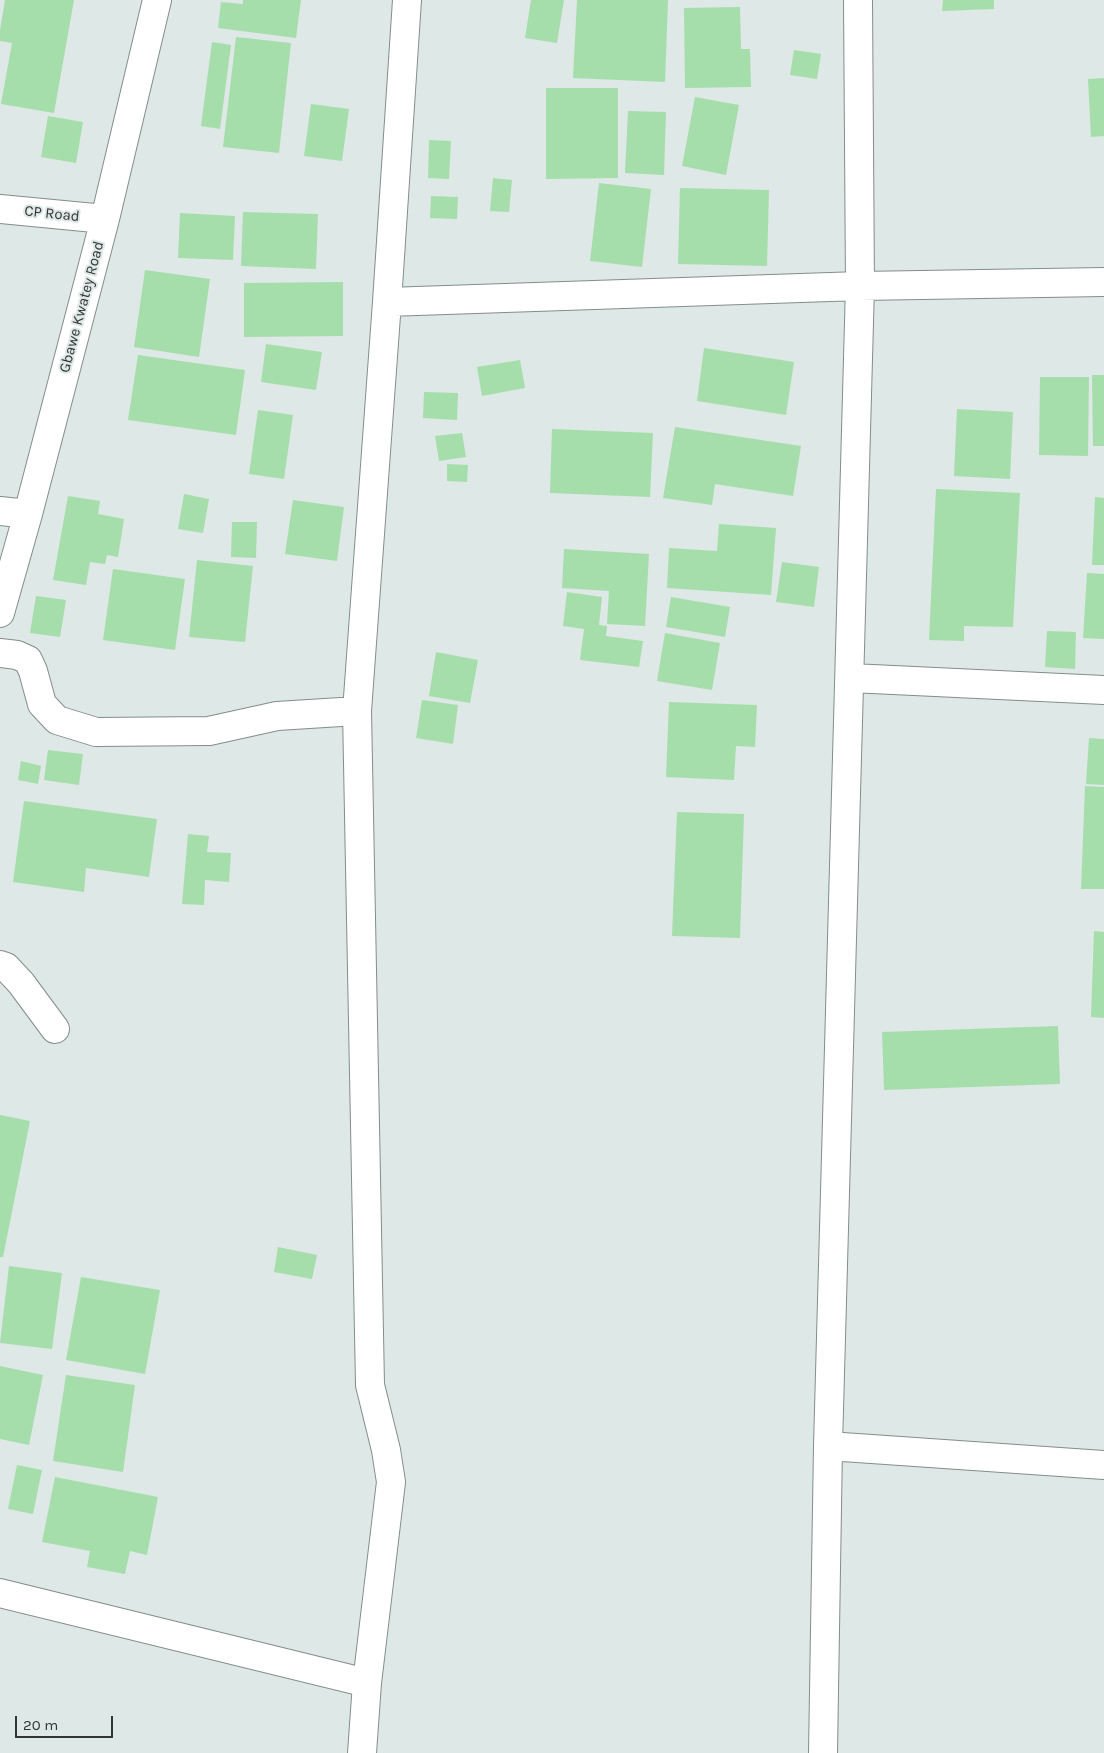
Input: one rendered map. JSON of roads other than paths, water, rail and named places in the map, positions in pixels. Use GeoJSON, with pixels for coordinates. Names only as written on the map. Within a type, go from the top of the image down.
{"type":"FeatureCollection","features":[{"type":"Feature","properties":{"kind":"street","name":"Gbawe Kwatey Road"},"geometry":{"type":"LineString","coordinates":[[0,613],[28,514],[105,219],[157,0]]}},
{"type":"Feature","properties":{"kind":"street"},"geometry":{"type":"LineString","coordinates":[[362,1753],[367,1683],[391,1482],[386,1450],[370,1385],[357,711],[388,302],[407,0]]}},
{"type":"Feature","properties":{"kind":"street"},"geometry":{"type":"LineString","coordinates":[[824,1753],[828,1446],[851,678],[860,286],[858,0]]}},
{"type":"Feature","properties":{"kind":"street","name":"CP Road"},"geometry":{"type":"LineString","coordinates":[[0,209],[105,219]]}},
{"type":"Feature","properties":{"kind":"street"},"geometry":{"type":"LineString","coordinates":[[388,302],[860,286],[1104,282]]}},
{"type":"Feature","properties":{"kind":"street"},"geometry":{"type":"LineString","coordinates":[[0,510],[28,514]]}},
{"type":"Feature","properties":{"kind":"street"},"geometry":{"type":"LineString","coordinates":[[0,653],[17,655],[28,660],[42,704],[56,720],[96,732],[209,731],[277,716],[357,711]]}},
{"type":"Feature","properties":{"kind":"street"},"geometry":{"type":"LineString","coordinates":[[851,678],[1104,690]]}},
{"type":"Feature","properties":{"kind":"street"},"geometry":{"type":"LineString","coordinates":[[0,965],[6,967],[21,983],[55,1029]]}},
{"type":"Feature","properties":{"kind":"street"},"geometry":{"type":"LineString","coordinates":[[828,1446],[1104,1465]]}},
{"type":"Feature","properties":{"kind":"street"},"geometry":{"type":"LineString","coordinates":[[0,1593],[367,1683]]}}]}
